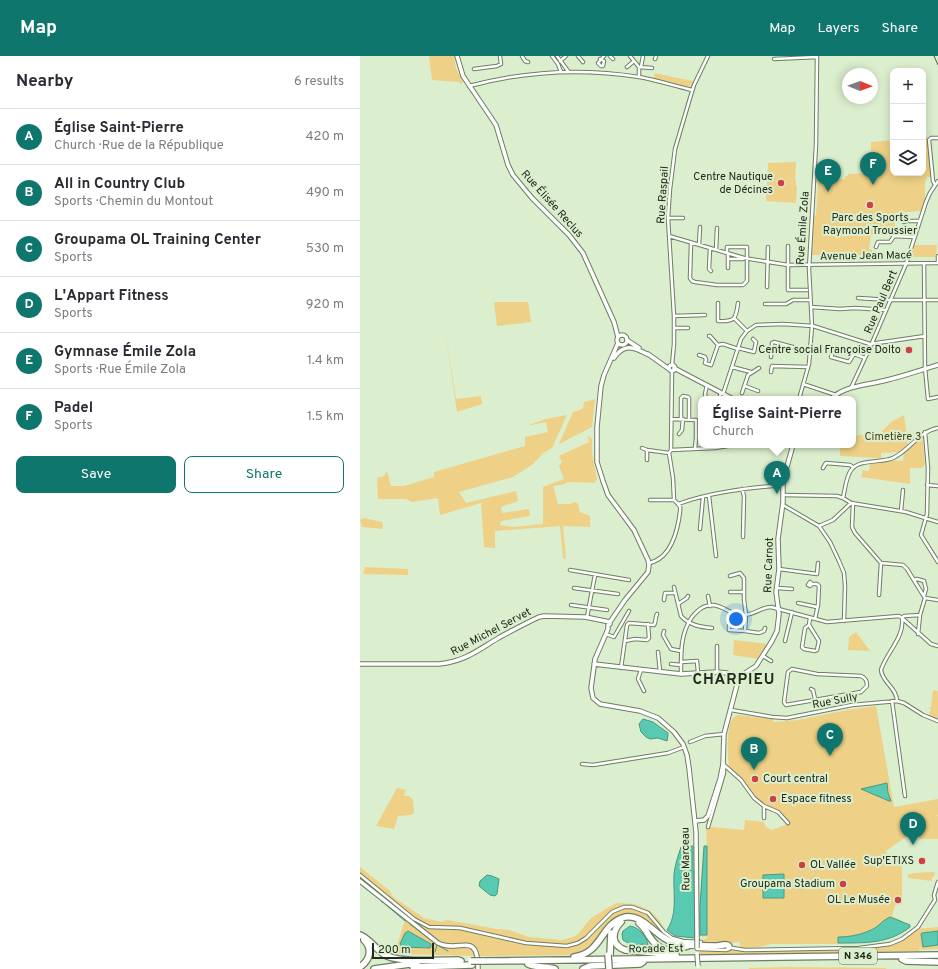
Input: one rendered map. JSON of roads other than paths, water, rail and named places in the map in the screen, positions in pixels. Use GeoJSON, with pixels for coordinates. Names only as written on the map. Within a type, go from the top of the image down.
{"type":"FeatureCollection","features":[{"type":"Feature","properties":{"kind":"highway"},"geometry":{"type":"LineString","coordinates":[[554,960],[557,958],[579,956],[590,951],[611,925],[628,917],[638,919],[665,939],[695,947]]}},
{"type":"Feature","properties":{"kind":"highway"},"geometry":{"type":"LineString","coordinates":[[609,969],[611,933],[619,921],[634,920],[641,924],[660,948],[670,950],[726,945],[730,948]]}},
{"type":"Feature","properties":{"kind":"highway"},"geometry":{"type":"LineString","coordinates":[[619,921],[613,938],[615,943],[620,948],[625,950],[714,956],[717,958]]}},
{"type":"Feature","properties":{"kind":"highway"},"geometry":{"type":"LineString","coordinates":[[360,936],[369,940],[380,952],[394,958],[404,960],[461,961]]}},
{"type":"Feature","properties":{"kind":"highway"},"geometry":{"type":"LineString","coordinates":[[360,936],[366,942],[370,952],[368,960],[360,967]]}},
{"type":"Feature","properties":{"kind":"highway"},"geometry":{"type":"LineString","coordinates":[[660,948],[662,941],[665,939]]}},
{"type":"Feature","properties":{"kind":"highway"},"geometry":{"type":"LineString","coordinates":[[670,950],[672,948],[672,942]]}},
{"type":"Feature","properties":{"kind":"highway"},"geometry":{"type":"LineString","coordinates":[[908,955],[912,953],[938,952]]}},
{"type":"Feature","properties":{"kind":"highway","name":"Rocade Est"},"geometry":{"type":"LineString","coordinates":[[482,963],[554,960],[938,955]]}},
{"type":"Feature","properties":{"kind":"highway","name":"Rocade Est"},"geometry":{"type":"LineString","coordinates":[[391,969],[471,963],[528,964],[938,958]]}},
{"type":"Feature","properties":{"kind":"highway"},"geometry":{"type":"LineString","coordinates":[[902,959],[938,962]]}},
{"type":"Feature","properties":{"kind":"highway","name":"Rocade Est"},"geometry":{"type":"LineString","coordinates":[[374,969],[409,963],[461,961],[471,963]]}},
{"type":"Feature","properties":{"kind":"highway"},"geometry":{"type":"LineString","coordinates":[[583,969],[590,966],[640,964],[643,962]]}},
{"type":"Feature","properties":{"kind":"highway"},"geometry":{"type":"LineString","coordinates":[[528,964],[555,969]]}},
{"type":"Feature","properties":{"kind":"street","name":"Rue Élisée Reclus"},"geometry":{"type":"LineString","coordinates":[[457,56],[460,69],[469,86],[496,125],[508,165],[513,175],[532,198],[569,235],[583,253],[614,322],[622,335],[626,337],[623,343],[616,339],[618,337],[614,322]]}},
{"type":"Feature","properties":{"kind":"street"},"geometry":{"type":"LineString","coordinates":[[474,69],[498,66],[501,64],[500,56]]}},
{"type":"Feature","properties":{"kind":"street"},"geometry":{"type":"LineString","coordinates":[[522,56],[525,61],[528,62]]}},
{"type":"Feature","properties":{"kind":"street"},"geometry":{"type":"LineString","coordinates":[[552,56],[558,63],[561,72]]}},
{"type":"Feature","properties":{"kind":"street"},"geometry":{"type":"LineString","coordinates":[[557,56],[568,71]]}},
{"type":"Feature","properties":{"kind":"street"},"geometry":{"type":"LineString","coordinates":[[558,63],[566,56]]}},
{"type":"Feature","properties":{"kind":"street"},"geometry":{"type":"LineString","coordinates":[[578,56],[583,62]]}},
{"type":"Feature","properties":{"kind":"street"},"geometry":{"type":"LineString","coordinates":[[610,56],[613,59]]}},
{"type":"Feature","properties":{"kind":"street"},"geometry":{"type":"LineString","coordinates":[[630,56],[640,67],[652,68]]}},
{"type":"Feature","properties":{"kind":"street"},"geometry":{"type":"LineString","coordinates":[[639,77],[643,56]]}},
{"type":"Feature","properties":{"kind":"street","name":"Rue Raspail"},"geometry":{"type":"LineString","coordinates":[[674,500],[670,451],[671,368],[674,354],[674,316],[668,218],[669,201],[675,149],[692,90],[708,56]]}},
{"type":"Feature","properties":{"kind":"street"},"geometry":{"type":"LineString","coordinates":[[774,59],[817,56]]}},
{"type":"Feature","properties":{"kind":"street","name":"Rue Émile Zola"},"geometry":{"type":"LineString","coordinates":[[800,396],[808,368],[812,326],[809,265],[816,145],[817,56]]}},
{"type":"Feature","properties":{"kind":"street"},"geometry":{"type":"LineString","coordinates":[[627,67],[634,61]]}},
{"type":"Feature","properties":{"kind":"street"},"geometry":{"type":"LineString","coordinates":[[469,86],[518,76],[568,71],[600,72],[639,77],[692,90]]}},
{"type":"Feature","properties":{"kind":"street"},"geometry":{"type":"LineString","coordinates":[[935,184],[933,181],[930,140],[931,138],[938,138]]}},
{"type":"Feature","properties":{"kind":"street","name":"Rue Paul Bert"},"geometry":{"type":"LineString","coordinates":[[851,388],[906,264],[926,202],[938,181]]}},
{"type":"Feature","properties":{"kind":"street"},"geometry":{"type":"LineString","coordinates":[[668,218],[683,218]]}},
{"type":"Feature","properties":{"kind":"street"},"geometry":{"type":"LineString","coordinates":[[904,222],[920,221]]}},
{"type":"Feature","properties":{"kind":"street"},"geometry":{"type":"LineString","coordinates":[[699,245],[700,228]]}},
{"type":"Feature","properties":{"kind":"street"},"geometry":{"type":"LineString","coordinates":[[716,250],[717,228]]}},
{"type":"Feature","properties":{"kind":"street","name":"Avenue Jean Macé"},"geometry":{"type":"LineString","coordinates":[[669,236],[727,254],[767,263],[788,265],[938,263]]}},
{"type":"Feature","properties":{"kind":"street"},"geometry":{"type":"LineString","coordinates":[[876,247],[878,242],[890,242],[894,236],[914,237]]}},
{"type":"Feature","properties":{"kind":"street"},"geometry":{"type":"LineString","coordinates":[[691,243],[690,278],[692,281],[717,285],[743,285],[747,281],[747,248],[727,247],[728,268]]}},
{"type":"Feature","properties":{"kind":"street"},"geometry":{"type":"LineString","coordinates":[[788,246],[788,290],[807,290]]}},
{"type":"Feature","properties":{"kind":"street"},"geometry":{"type":"LineString","coordinates":[[767,287],[768,247]]}},
{"type":"Feature","properties":{"kind":"street"},"geometry":{"type":"LineString","coordinates":[[710,249],[709,269],[711,271]]}},
{"type":"Feature","properties":{"kind":"street"},"geometry":{"type":"LineString","coordinates":[[938,256],[938,263]]}},
{"type":"Feature","properties":{"kind":"street"},"geometry":{"type":"LineString","coordinates":[[728,259],[746,259]]}},
{"type":"Feature","properties":{"kind":"street"},"geometry":{"type":"LineString","coordinates":[[924,264],[925,368],[928,398],[938,398]]}},
{"type":"Feature","properties":{"kind":"street"},"geometry":{"type":"LineString","coordinates":[[858,298],[938,300]]}},
{"type":"Feature","properties":{"kind":"street"},"geometry":{"type":"LineString","coordinates":[[765,304],[786,304],[794,300],[810,300]]}},
{"type":"Feature","properties":{"kind":"street"},"geometry":{"type":"LineString","coordinates":[[718,303],[718,321],[728,322],[737,315],[738,303]]}},
{"type":"Feature","properties":{"kind":"street"},"geometry":{"type":"LineString","coordinates":[[811,308],[886,310]]}},
{"type":"Feature","properties":{"kind":"street"},"geometry":{"type":"LineString","coordinates":[[674,316],[705,315]]}},
{"type":"Feature","properties":{"kind":"street"},"geometry":{"type":"LineString","coordinates":[[734,318],[747,331]]}},
{"type":"Feature","properties":{"kind":"street"},"geometry":{"type":"LineString","coordinates":[[720,396],[741,339],[752,326],[761,324],[796,324],[812,326],[872,343],[925,336]]}},
{"type":"Feature","properties":{"kind":"street"},"geometry":{"type":"LineString","coordinates":[[674,328],[688,328]]}},
{"type":"Feature","properties":{"kind":"street"},"geometry":{"type":"LineString","coordinates":[[618,337],[622,335]]}},
{"type":"Feature","properties":{"kind":"street"},"geometry":{"type":"LineString","coordinates":[[709,336],[718,345]]}},
{"type":"Feature","properties":{"kind":"street"},"geometry":{"type":"LineString","coordinates":[[718,345],[723,344],[754,352],[756,342],[754,339]]}},
{"type":"Feature","properties":{"kind":"street"},"geometry":{"type":"LineString","coordinates":[[771,357],[772,343],[774,342],[800,349],[810,349]]}},
{"type":"Feature","properties":{"kind":"street"},"geometry":{"type":"LineString","coordinates":[[695,821],[688,761],[684,747],[674,732],[658,718],[640,711],[606,706],[595,700],[591,695],[590,690],[594,664],[597,653],[606,634],[608,623],[646,575],[649,568],[649,562],[634,530],[608,495],[600,472],[596,452],[596,442],[602,382],[612,357],[623,343],[645,352],[671,368],[728,396]]}},
{"type":"Feature","properties":{"kind":"street"},"geometry":{"type":"LineString","coordinates":[[699,355],[705,357],[705,363],[711,365],[718,345]]}},
{"type":"Feature","properties":{"kind":"street"},"geometry":{"type":"LineString","coordinates":[[602,382],[613,359],[621,350],[631,348],[650,355]]}},
{"type":"Feature","properties":{"kind":"street"},"geometry":{"type":"LineString","coordinates":[[833,352],[832,357],[848,362],[854,354],[865,358]]}},
{"type":"Feature","properties":{"kind":"street"},"geometry":{"type":"LineString","coordinates":[[803,384],[836,395],[851,388],[887,380],[938,365]]}},
{"type":"Feature","properties":{"kind":"street"},"geometry":{"type":"LineString","coordinates":[[771,372],[772,366],[808,368]]}},
{"type":"Feature","properties":{"kind":"street"},"geometry":{"type":"LineString","coordinates":[[732,367],[751,372]]}},
{"type":"Feature","properties":{"kind":"street"},"geometry":{"type":"LineString","coordinates":[[742,393],[748,375],[759,368]]}},
{"type":"Feature","properties":{"kind":"street"},"geometry":{"type":"LineString","coordinates":[[746,371],[748,375]]}},
{"type":"Feature","properties":{"kind":"street"},"geometry":{"type":"LineString","coordinates":[[705,396],[707,385]]}},
{"type":"Feature","properties":{"kind":"street"},"geometry":{"type":"LineString","coordinates":[[745,386],[758,391]]}},
{"type":"Feature","properties":{"kind":"street"},"geometry":{"type":"LineString","coordinates":[[679,434],[682,430],[681,398],[683,396],[689,398],[689,419]]}},
{"type":"Feature","properties":{"kind":"street"},"geometry":{"type":"LineString","coordinates":[[671,419],[695,419],[695,448]]}},
{"type":"Feature","properties":{"kind":"street"},"geometry":{"type":"LineString","coordinates":[[843,498],[849,473],[853,467],[861,464],[890,459],[925,432],[938,428]]}},
{"type":"Feature","properties":{"kind":"street"},"geometry":{"type":"LineString","coordinates":[[925,432],[928,468],[926,518],[922,535],[938,562]]}},
{"type":"Feature","properties":{"kind":"street"},"geometry":{"type":"LineString","coordinates":[[642,448],[647,450],[670,451],[698,447]]}},
{"type":"Feature","properties":{"kind":"street"},"geometry":{"type":"LineString","coordinates":[[678,504],[742,489],[782,485],[786,466],[793,448]]}},
{"type":"Feature","properties":{"kind":"street"},"geometry":{"type":"LineString","coordinates":[[647,450],[647,460]]}},
{"type":"Feature","properties":{"kind":"street"},"geometry":{"type":"LineString","coordinates":[[823,468],[826,463],[850,465],[853,467]]}},
{"type":"Feature","properties":{"kind":"street","name":"Rue Carnot"},"geometry":{"type":"LineString","coordinates":[[739,677],[753,669],[763,656],[777,631],[779,622],[776,588],[778,543],[784,495],[782,485]]}},
{"type":"Feature","properties":{"kind":"street"},"geometry":{"type":"LineString","coordinates":[[927,485],[938,486]]}},
{"type":"Feature","properties":{"kind":"street"},"geometry":{"type":"LineString","coordinates":[[742,489],[744,496],[743,537]]}},
{"type":"Feature","properties":{"kind":"street"},"geometry":{"type":"LineString","coordinates":[[901,511],[903,490]]}},
{"type":"Feature","properties":{"kind":"street"},"geometry":{"type":"LineString","coordinates":[[784,495],[828,496],[843,498],[852,503],[901,511],[938,522]]}},
{"type":"Feature","properties":{"kind":"street"},"geometry":{"type":"LineString","coordinates":[[709,496],[716,556]]}},
{"type":"Feature","properties":{"kind":"street"},"geometry":{"type":"LineString","coordinates":[[700,529],[703,497]]}},
{"type":"Feature","properties":{"kind":"street"},"geometry":{"type":"LineString","coordinates":[[649,562],[659,559],[674,540],[677,532],[680,510],[678,504],[674,500],[650,500]]}},
{"type":"Feature","properties":{"kind":"street"},"geometry":{"type":"LineString","coordinates":[[819,526],[832,520],[852,503]]}},
{"type":"Feature","properties":{"kind":"street"},"geometry":{"type":"LineString","coordinates":[[852,503],[852,527],[855,533],[881,563],[903,565],[907,568],[924,597],[938,600]]}},
{"type":"Feature","properties":{"kind":"street"},"geometry":{"type":"LineString","coordinates":[[783,505],[819,526],[830,542],[844,573],[844,621]]}},
{"type":"Feature","properties":{"kind":"street"},"geometry":{"type":"LineString","coordinates":[[778,569],[817,574],[818,563]]}},
{"type":"Feature","properties":{"kind":"street"},"geometry":{"type":"LineString","coordinates":[[879,595],[881,563]]}},
{"type":"Feature","properties":{"kind":"street"},"geometry":{"type":"LineString","coordinates":[[570,570],[629,580]]}},
{"type":"Feature","properties":{"kind":"street"},"geometry":{"type":"LineString","coordinates":[[730,576],[740,573],[744,578],[746,615],[745,631]]}},
{"type":"Feature","properties":{"kind":"street"},"geometry":{"type":"LineString","coordinates":[[587,618],[595,575]]}},
{"type":"Feature","properties":{"kind":"street"},"geometry":{"type":"LineString","coordinates":[[914,580],[917,579],[924,581],[926,588],[920,615],[918,634]]}},
{"type":"Feature","properties":{"kind":"street"},"geometry":{"type":"LineString","coordinates":[[812,584],[819,586],[815,619]]}},
{"type":"Feature","properties":{"kind":"street"},"geometry":{"type":"LineString","coordinates":[[674,587],[681,616],[697,626],[712,628]]}},
{"type":"Feature","properties":{"kind":"street"},"geometry":{"type":"LineString","coordinates":[[574,588],[618,594]]}},
{"type":"Feature","properties":{"kind":"street"},"geometry":{"type":"LineString","coordinates":[[776,588],[792,589]]}},
{"type":"Feature","properties":{"kind":"street"},"geometry":{"type":"LineString","coordinates":[[730,592],[744,592]]}},
{"type":"Feature","properties":{"kind":"street"},"geometry":{"type":"LineString","coordinates":[[664,600],[665,593],[675,593]]}},
{"type":"Feature","properties":{"kind":"street"},"geometry":{"type":"LineString","coordinates":[[678,604],[688,596]]}},
{"type":"Feature","properties":{"kind":"street"},"geometry":{"type":"LineString","coordinates":[[708,596],[710,606]]}},
{"type":"Feature","properties":{"kind":"street"},"geometry":{"type":"LineString","coordinates":[[798,603],[817,607]]}},
{"type":"Feature","properties":{"kind":"street"},"geometry":{"type":"LineString","coordinates":[[571,605],[607,610]]}},
{"type":"Feature","properties":{"kind":"street"},"geometry":{"type":"LineString","coordinates":[[681,674],[681,651],[683,636],[689,622],[696,612],[701,608],[710,606],[723,608],[735,614],[746,615],[764,608],[778,608],[826,622],[899,616],[930,644],[938,646]]}},
{"type":"Feature","properties":{"kind":"street"},"geometry":{"type":"LineString","coordinates":[[606,634],[614,637],[629,611]]}},
{"type":"Feature","properties":{"kind":"street"},"geometry":{"type":"LineString","coordinates":[[785,641],[792,612]]}},
{"type":"Feature","properties":{"kind":"street"},"geometry":{"type":"LineString","coordinates":[[621,668],[627,625],[629,623],[654,625],[657,614]]}},
{"type":"Feature","properties":{"kind":"street"},"geometry":{"type":"LineString","coordinates":[[902,618],[904,616],[920,615]]}},
{"type":"Feature","properties":{"kind":"street","name":"Rue Michel Servet"},"geometry":{"type":"LineString","coordinates":[[360,664],[451,663],[464,659],[502,636],[539,617],[544,616],[587,618],[608,623]]}},
{"type":"Feature","properties":{"kind":"street"},"geometry":{"type":"LineString","coordinates":[[809,625],[805,628],[802,647],[804,649],[815,651],[817,650],[818,641],[809,625],[810,618]]}},
{"type":"Feature","properties":{"kind":"street"},"geometry":{"type":"LineString","coordinates":[[897,701],[896,694],[883,677],[881,670],[896,641],[902,625],[902,618]]}},
{"type":"Feature","properties":{"kind":"street"},"geometry":{"type":"LineString","coordinates":[[625,641],[635,639],[647,640],[649,638],[648,624]]}},
{"type":"Feature","properties":{"kind":"street"},"geometry":{"type":"LineString","coordinates":[[729,626],[729,630],[760,633],[764,631],[765,628]]}},
{"type":"Feature","properties":{"kind":"street"},"geometry":{"type":"LineString","coordinates":[[664,631],[663,635],[671,649],[681,651]]}},
{"type":"Feature","properties":{"kind":"street"},"geometry":{"type":"LineString","coordinates":[[717,646],[717,672]]}},
{"type":"Feature","properties":{"kind":"street"},"geometry":{"type":"LineString","coordinates":[[658,652],[660,671]]}},
{"type":"Feature","properties":{"kind":"street"},"geometry":{"type":"LineString","coordinates":[[763,656],[771,661]]}},
{"type":"Feature","properties":{"kind":"street"},"geometry":{"type":"LineString","coordinates":[[671,664],[697,661],[698,673]]}},
{"type":"Feature","properties":{"kind":"street"},"geometry":{"type":"LineString","coordinates":[[594,664],[681,674],[717,672],[727,673],[739,677]]}},
{"type":"Feature","properties":{"kind":"street"},"geometry":{"type":"LineString","coordinates":[[792,669],[817,674],[861,676],[865,678],[867,682],[867,686],[863,691],[815,699],[788,705],[785,704],[789,670],[792,669]]}},
{"type":"Feature","properties":{"kind":"street"},"geometry":{"type":"LineString","coordinates":[[641,670],[638,679],[644,691]]}},
{"type":"Feature","properties":{"kind":"street","name":"Rue Marceau"},"geometry":{"type":"LineString","coordinates":[[708,827],[724,773],[724,734],[739,677]]}},
{"type":"Feature","properties":{"kind":"street"},"geometry":{"type":"LineString","coordinates":[[811,689],[813,690],[815,699]]}},
{"type":"Feature","properties":{"kind":"street"},"geometry":{"type":"LineString","coordinates":[[892,701],[905,796]]}},
{"type":"Feature","properties":{"kind":"street","name":"Rue Sully"},"geometry":{"type":"LineString","coordinates":[[731,710],[787,718],[852,705],[897,701],[904,703],[923,715],[938,721]]}},
{"type":"Feature","properties":{"kind":"street"},"geometry":{"type":"LineString","coordinates":[[690,742],[705,736],[724,734]]}},
{"type":"Feature","properties":{"kind":"street"},"geometry":{"type":"LineString","coordinates":[[582,764],[593,765],[668,753],[684,747]]}},
{"type":"Feature","properties":{"kind":"street"},"geometry":{"type":"LineString","coordinates":[[724,764],[741,780],[754,798],[764,806],[778,812],[788,823]]}},
{"type":"Feature","properties":{"kind":"street","name":"Rue Marceau"},"geometry":{"type":"LineString","coordinates":[[698,967],[695,947],[697,938],[695,821],[704,820],[708,816],[724,764]]}},
{"type":"Feature","properties":{"kind":"street"},"geometry":{"type":"LineString","coordinates":[[764,806],[764,818]]}},
{"type":"Feature","properties":{"kind":"street"},"geometry":{"type":"LineString","coordinates":[[360,876],[414,919],[429,926],[460,928],[526,943],[567,946],[578,943],[586,938],[612,912],[632,907],[648,913],[664,932],[672,938],[683,941],[701,942]]}},
{"type":"Feature","properties":{"kind":"street"},"geometry":{"type":"LineString","coordinates":[[360,881],[438,942],[448,946],[468,945],[474,948],[477,954],[478,969]]}},
{"type":"Feature","properties":{"kind":"street"},"geometry":{"type":"LineString","coordinates":[[730,948],[745,950],[852,948],[883,946],[896,942],[913,931],[922,922],[931,904],[936,900],[934,895],[938,882]]}},
{"type":"Feature","properties":{"kind":"water"},"geometry":{"type":"Polygon","coordinates":[[[643,719],[653,722],[668,733],[667,741],[658,738],[650,739],[646,737],[641,732],[639,724],[643,719]]]}},
{"type":"Feature","properties":{"kind":"water"},"geometry":{"type":"Polygon","coordinates":[[[887,783],[891,801],[861,789],[887,783]]]}},
{"type":"Feature","properties":{"kind":"water"},"geometry":{"type":"Polygon","coordinates":[[[693,846],[695,938],[675,936],[667,930],[673,917],[674,874],[681,847],[693,846]]]}},
{"type":"Feature","properties":{"kind":"water"},"geometry":{"type":"Polygon","coordinates":[[[704,846],[707,846],[707,935],[700,935],[700,906],[704,846]]]}},
{"type":"Feature","properties":{"kind":"water"},"geometry":{"type":"Polygon","coordinates":[[[784,874],[784,898],[763,898],[763,875],[784,874]]]}},
{"type":"Feature","properties":{"kind":"water"},"geometry":{"type":"Polygon","coordinates":[[[487,875],[499,879],[497,894],[495,896],[490,895],[479,886],[480,881],[487,875]]]}},
{"type":"Feature","properties":{"kind":"water"},"geometry":{"type":"Polygon","coordinates":[[[890,917],[910,925],[910,927],[902,933],[885,940],[838,943],[838,937],[853,936],[866,932],[875,928],[890,917]]]}},
{"type":"Feature","properties":{"kind":"water"},"geometry":{"type":"Polygon","coordinates":[[[630,926],[636,928],[642,933],[648,945],[641,944],[640,946],[623,940],[623,931],[630,926]]]}},
{"type":"Feature","properties":{"kind":"water"},"geometry":{"type":"Polygon","coordinates":[[[408,931],[431,944],[431,947],[402,947],[400,944],[405,933],[408,931]]]}},
{"type":"Feature","properties":{"kind":"water"},"geometry":{"type":"Polygon","coordinates":[[[938,931],[938,945],[923,947],[921,934],[938,931]]]}},
{"type":"Feature","properties":{"kind":"waterway"},"geometry":{"type":"LineString","coordinates":[[360,884],[378,898]]}},
{"type":"Feature","properties":{"kind":"waterway"},"geometry":{"type":"LineString","coordinates":[[380,900],[383,903]]}},
{"type":"Feature","properties":{"kind":"waterway"},"geometry":{"type":"LineString","coordinates":[[385,904],[405,921]]}},
{"type":"Feature","properties":{"kind":"waterway"},"geometry":{"type":"LineString","coordinates":[[410,924],[448,951]]}},
{"type":"Feature","properties":{"kind":"waterway"},"geometry":{"type":"LineString","coordinates":[[435,952],[437,945]]}},
{"type":"Feature","properties":{"kind":"tram line"},"geometry":{"type":"LineString","coordinates":[[934,56],[938,65]]}},
{"type":"Feature","properties":{"kind":"place","name":"Centre Nautique de Décines"},"geometry":{"type":"Point","coordinates":[781,183]}},
{"type":"Feature","properties":{"kind":"place","name":"Padel"},"geometry":{"type":"Point","coordinates":[873,185]}},
{"type":"Feature","properties":{"kind":"place","name":"Gymnase Émile Zola"},"geometry":{"type":"Point","coordinates":[828,192]}},
{"type":"Feature","properties":{"kind":"place","name":"Parc des Sports Raymond Troussier"},"geometry":{"type":"Point","coordinates":[870,205]}},
{"type":"Feature","properties":{"kind":"place","name":"Centre social Françoise Dolto"},"geometry":{"type":"Point","coordinates":[909,350]}},
{"type":"Feature","properties":{"kind":"place","name":"Église Saint-Pierre"},"geometry":{"type":"Point","coordinates":[777,494]}},
{"type":"Feature","properties":{"kind":"place","name":"Groupama OL Training Center"},"geometry":{"type":"Point","coordinates":[830,756]}},
{"type":"Feature","properties":{"kind":"place","name":"All in Country Club"},"geometry":{"type":"Point","coordinates":[754,770]}},
{"type":"Feature","properties":{"kind":"place","name":"Court central"},"geometry":{"type":"Point","coordinates":[755,779]}},
{"type":"Feature","properties":{"kind":"place","name":"Espace fitness"},"geometry":{"type":"Point","coordinates":[773,799]}},
{"type":"Feature","properties":{"kind":"place","name":"L'Appart Fitness"},"geometry":{"type":"Point","coordinates":[913,845]}},
{"type":"Feature","properties":{"kind":"place","name":"Sup'ETIXS"},"geometry":{"type":"Point","coordinates":[922,861]}},
{"type":"Feature","properties":{"kind":"place","name":"OL Vallée"},"geometry":{"type":"Point","coordinates":[802,865]}},
{"type":"Feature","properties":{"kind":"place","name":"Groupama Stadium"},"geometry":{"type":"Point","coordinates":[843,884]}},
{"type":"Feature","properties":{"kind":"place","name":"OL Le Musée"},"geometry":{"type":"Point","coordinates":[898,900]}},
{"type":"Feature","properties":{"kind":"district","name":"CHARPIEU"},"geometry":{"type":"Point","coordinates":[734,680]}},
{"type":"Feature","properties":{"kind":"park label","name":"Cimetière 3"},"geometry":{"type":"Point","coordinates":[893,437]}}]}
